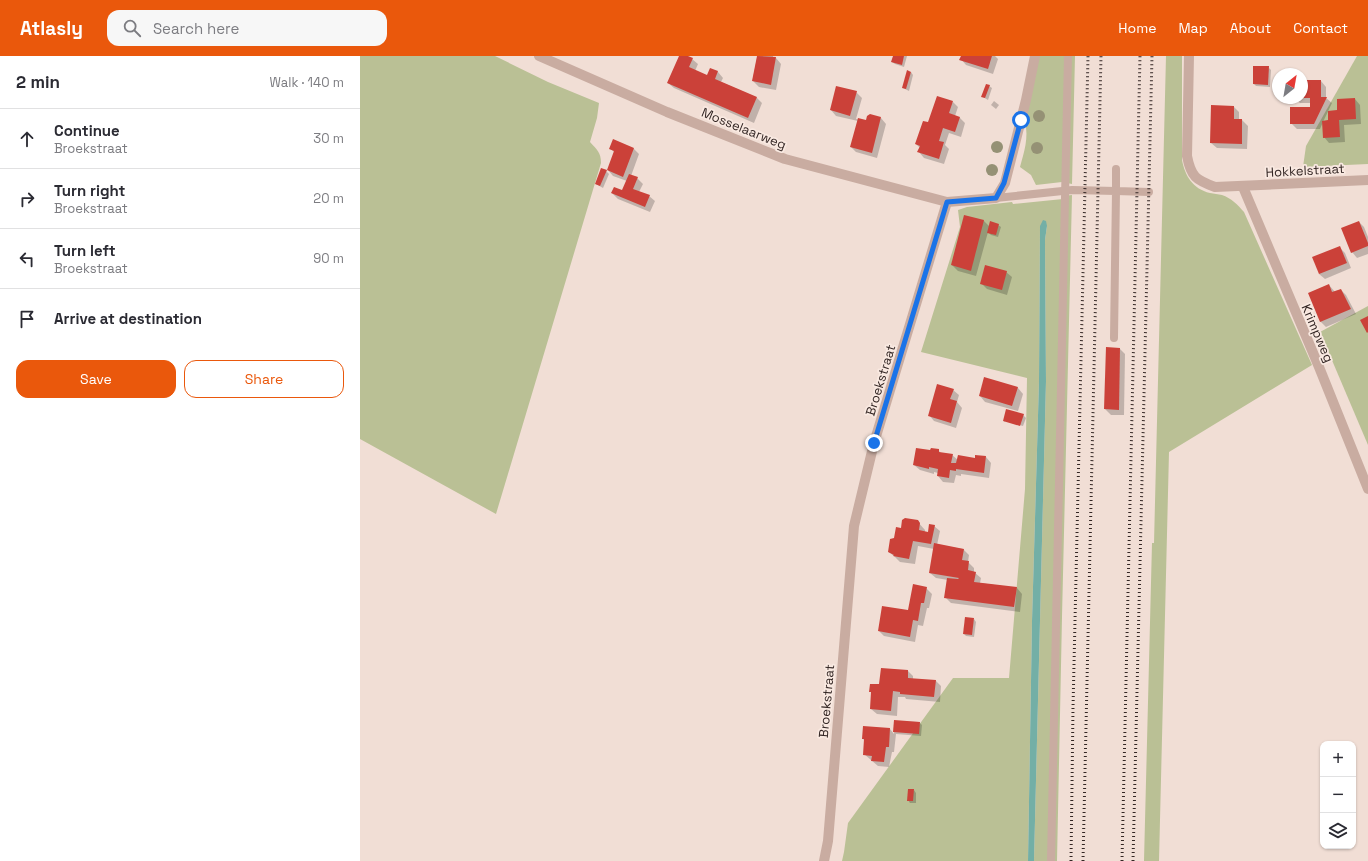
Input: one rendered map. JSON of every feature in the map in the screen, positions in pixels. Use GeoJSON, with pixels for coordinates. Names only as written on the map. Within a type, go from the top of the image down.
{"type":"FeatureCollection","features":[{"type":"Feature","properties":{"kind":"street","name":"Mosselaarweg"},"geometry":{"type":"LineString","coordinates":[[540,56],[666,112],[785,159],[947,202]]}},
{"type":"Feature","properties":{"kind":"street"},"geometry":{"type":"LineString","coordinates":[[947,202],[996,198],[1004,183],[1026,100],[1035,56]]}},
{"type":"Feature","properties":{"kind":"street","name":"Hokkelstraat"},"geometry":{"type":"LineString","coordinates":[[1189,56],[1187,156],[1189,169],[1199,181],[1215,187],[1243,187],[1368,180]]}},
{"type":"Feature","properties":{"kind":"street","name":"Krimpweg"},"geometry":{"type":"LineString","coordinates":[[1243,187],[1319,367],[1368,489]]}},
{"type":"Feature","properties":{"kind":"street","name":"Broekstraat"},"geometry":{"type":"LineString","coordinates":[[824,861],[828,841],[854,526],[874,443],[947,202]]}},
{"type":"Feature","properties":{"kind":"lane"},"geometry":{"type":"LineString","coordinates":[[1051,861],[1068,56]]}},
{"type":"Feature","properties":{"kind":"lane"},"geometry":{"type":"LineString","coordinates":[[1114,338],[1116,169]]}},
{"type":"Feature","properties":{"kind":"lane"},"geometry":{"type":"LineString","coordinates":[[996,198],[1064,190],[1149,192]]}},
{"type":"Feature","properties":{"kind":"green space"},"geometry":{"type":"Polygon","coordinates":[[[360,56],[495,56],[548,82],[599,103],[597,118],[590,142],[597,149],[601,163],[496,514],[360,439],[360,56]]]}},
{"type":"Feature","properties":{"kind":"green space"},"geometry":{"type":"Polygon","coordinates":[[[1039,56],[1075,56],[1072,184],[1062,182],[1036,185],[1031,175],[1020,167],[1026,139],[1025,122],[1039,56]]]}},
{"type":"Feature","properties":{"kind":"green space"},"geometry":{"type":"Polygon","coordinates":[[[1166,56],[1182,56],[1182,160],[1185,171],[1194,185],[1204,191],[1225,196],[1234,202],[1244,212],[1312,365],[1169,452],[1159,861],[1144,861],[1152,543],[1154,543],[1166,56]]]}},
{"type":"Feature","properties":{"kind":"green space"},"geometry":{"type":"Polygon","coordinates":[[[1357,56],[1368,56],[1368,164],[1303,167],[1306,146],[1357,56]]]}},
{"type":"Feature","properties":{"kind":"green space"},"geometry":{"type":"Polygon","coordinates":[[[1072,195],[1057,861],[1034,861],[1046,381],[1045,240],[1047,226],[1040,226],[1039,381],[1032,621],[1028,861],[842,861],[848,823],[953,678],[1009,678],[1025,489],[1027,378],[921,352],[960,227],[958,210],[967,207],[1012,202],[1013,204],[1063,199],[1063,196],[1072,195]]]}},
{"type":"Feature","properties":{"kind":"green space"},"geometry":{"type":"Polygon","coordinates":[[[1368,306],[1368,445],[1320,332],[1368,306]]]}},
{"type":"Feature","properties":{"kind":"water"},"geometry":{"type":"Polygon","coordinates":[[[1043,220],[1046,221],[1047,226],[1045,240],[1046,381],[1034,861],[1028,861],[1032,621],[1039,381],[1040,226],[1043,220]]]}},
{"type":"Feature","properties":{"kind":"building"},"geometry":{"type":"Polygon","coordinates":[[[679,56],[688,56],[693,58],[689,67],[707,75],[710,68],[718,71],[715,79],[757,97],[748,118],[667,83],[679,56]]]}},
{"type":"Feature","properties":{"kind":"building"},"geometry":{"type":"Polygon","coordinates":[[[757,56],[776,57],[771,85],[752,81],[757,56]]]}},
{"type":"Feature","properties":{"kind":"building"},"geometry":{"type":"Polygon","coordinates":[[[893,56],[904,56],[902,65],[891,62],[893,56]]]}},
{"type":"Feature","properties":{"kind":"building"},"geometry":{"type":"Polygon","coordinates":[[[961,56],[992,56],[988,69],[959,60],[961,56]]]}},
{"type":"Feature","properties":{"kind":"building"},"geometry":{"type":"Polygon","coordinates":[[[1253,66],[1269,66],[1268,85],[1253,84],[1253,66]]]}},
{"type":"Feature","properties":{"kind":"building"},"geometry":{"type":"Polygon","coordinates":[[[907,70],[911,72],[906,89],[902,88],[907,70]]]}},
{"type":"Feature","properties":{"kind":"building"},"geometry":{"type":"Polygon","coordinates":[[[1308,80],[1321,80],[1321,97],[1327,97],[1314,124],[1290,124],[1290,107],[1310,107],[1310,98],[1308,98],[1308,80]]]}},
{"type":"Feature","properties":{"kind":"building"},"geometry":{"type":"Polygon","coordinates":[[[986,84],[990,85],[985,98],[981,97],[986,84]]]}},
{"type":"Feature","properties":{"kind":"building"},"geometry":{"type":"Polygon","coordinates":[[[836,86],[857,91],[850,116],[830,110],[836,86]]]}},
{"type":"Feature","properties":{"kind":"building"},"geometry":{"type":"Polygon","coordinates":[[[937,96],[953,101],[949,113],[960,117],[955,132],[943,128],[939,141],[944,142],[939,159],[917,152],[920,146],[915,144],[923,121],[928,122],[937,96]]]}},
{"type":"Feature","properties":{"kind":"building"},"geometry":{"type":"Polygon","coordinates":[[[1355,98],[1356,119],[1339,120],[1340,137],[1323,138],[1322,121],[1328,120],[1328,111],[1337,110],[1337,99],[1355,98]]]}},
{"type":"Feature","properties":{"kind":"building"},"geometry":{"type":"Polygon","coordinates":[[[1211,105],[1234,106],[1234,119],[1242,119],[1242,144],[1210,143],[1211,105]]]}},
{"type":"Feature","properties":{"kind":"building"},"geometry":{"type":"Polygon","coordinates":[[[870,114],[881,117],[872,153],[850,147],[858,118],[866,120],[867,116],[870,114]]]}},
{"type":"Feature","properties":{"kind":"building"},"geometry":{"type":"Polygon","coordinates":[[[613,139],[634,148],[623,177],[607,170],[614,151],[609,149],[613,139]]]}},
{"type":"Feature","properties":{"kind":"building"},"geometry":{"type":"Polygon","coordinates":[[[601,168],[607,170],[600,186],[595,184],[601,168]]]}},
{"type":"Feature","properties":{"kind":"building"},"geometry":{"type":"Polygon","coordinates":[[[629,174],[638,177],[633,189],[650,195],[645,207],[611,193],[614,187],[622,190],[629,174]]]}},
{"type":"Feature","properties":{"kind":"building"},"geometry":{"type":"Polygon","coordinates":[[[964,215],[984,220],[971,271],[951,265],[964,215]]]}},
{"type":"Feature","properties":{"kind":"building"},"geometry":{"type":"Polygon","coordinates":[[[990,221],[999,224],[996,235],[987,233],[990,221]]]}},
{"type":"Feature","properties":{"kind":"building"},"geometry":{"type":"Polygon","coordinates":[[[1359,221],[1368,246],[1351,253],[1341,228],[1359,221]]]}},
{"type":"Feature","properties":{"kind":"building"},"geometry":{"type":"Polygon","coordinates":[[[1340,246],[1347,263],[1319,274],[1312,257],[1340,246]]]}},
{"type":"Feature","properties":{"kind":"building"},"geometry":{"type":"Polygon","coordinates":[[[985,265],[1007,271],[1002,290],[980,284],[985,265]]]}},
{"type":"Feature","properties":{"kind":"building"},"geometry":{"type":"Polygon","coordinates":[[[1329,284],[1332,292],[1341,289],[1351,309],[1320,322],[1308,293],[1329,284]]]}},
{"type":"Feature","properties":{"kind":"building"},"geometry":{"type":"Polygon","coordinates":[[[1368,316],[1368,332],[1367,333],[1360,320],[1368,316]]]}},
{"type":"Feature","properties":{"kind":"building"},"geometry":{"type":"Polygon","coordinates":[[[1106,347],[1120,348],[1119,410],[1104,409],[1106,347]]]}},
{"type":"Feature","properties":{"kind":"building"},"geometry":{"type":"Polygon","coordinates":[[[984,377],[1018,387],[1012,406],[979,396],[984,377]]]}},
{"type":"Feature","properties":{"kind":"building"},"geometry":{"type":"Polygon","coordinates":[[[937,384],[954,389],[950,399],[957,401],[951,423],[928,416],[937,384]]]}},
{"type":"Feature","properties":{"kind":"building"},"geometry":{"type":"Polygon","coordinates":[[[1006,409],[1024,414],[1020,426],[1003,421],[1006,409]]]}},
{"type":"Feature","properties":{"kind":"building"},"geometry":{"type":"Polygon","coordinates":[[[916,448],[930,450],[931,448],[939,449],[939,452],[953,454],[951,463],[956,463],[958,455],[975,458],[975,455],[986,456],[984,473],[956,469],[956,471],[950,470],[949,478],[937,476],[938,469],[929,467],[929,469],[913,465],[916,448]]]}},
{"type":"Feature","properties":{"kind":"building"},"geometry":{"type":"Polygon","coordinates":[[[905,518],[918,520],[920,523],[919,530],[928,532],[929,524],[935,525],[931,544],[913,541],[909,559],[893,556],[894,555],[888,552],[890,539],[894,538],[896,527],[901,528],[902,520],[905,518]]]}},
{"type":"Feature","properties":{"kind":"building"},"geometry":{"type":"Polygon","coordinates":[[[934,543],[964,549],[962,560],[969,561],[968,570],[976,572],[974,582],[1017,587],[1014,607],[944,598],[947,578],[959,578],[929,573],[934,543]]]}},
{"type":"Feature","properties":{"kind":"building"},"geometry":{"type":"Polygon","coordinates":[[[913,584],[927,587],[924,603],[921,603],[918,621],[913,620],[910,637],[878,631],[882,606],[908,610],[913,584]]]}},
{"type":"Feature","properties":{"kind":"building"},"geometry":{"type":"Polygon","coordinates":[[[965,617],[974,618],[972,635],[963,634],[965,617]]]}},
{"type":"Feature","properties":{"kind":"building"},"geometry":{"type":"Polygon","coordinates":[[[881,668],[908,670],[908,678],[936,680],[934,697],[900,694],[900,692],[893,691],[891,711],[870,709],[870,684],[879,684],[881,668]]]}},
{"type":"Feature","properties":{"kind":"building"},"geometry":{"type":"Polygon","coordinates":[[[894,720],[920,722],[919,734],[893,732],[894,720]]]}},
{"type":"Feature","properties":{"kind":"building"},"geometry":{"type":"Polygon","coordinates":[[[863,726],[890,728],[889,747],[886,747],[884,762],[871,761],[872,756],[863,755],[863,726]]]}},
{"type":"Feature","properties":{"kind":"building"},"geometry":{"type":"Polygon","coordinates":[[[908,789],[914,789],[913,801],[907,801],[908,789]]]}},
{"type":"Feature","properties":{"kind":"railway"},"geometry":{"type":"LineString","coordinates":[[1071,861],[1073,708],[1088,56]]}},
{"type":"Feature","properties":{"kind":"railway"},"geometry":{"type":"LineString","coordinates":[[1083,861],[1101,56]]}},
{"type":"Feature","properties":{"kind":"railway"},"geometry":{"type":"LineString","coordinates":[[1122,861],[1140,56]]}},
{"type":"Feature","properties":{"kind":"railway"},"geometry":{"type":"LineString","coordinates":[[1133,861],[1152,56]]}},
{"type":"Feature","properties":{"kind":"route"},"geometry":{"type":"LineString","coordinates":[[874,443],[947,202],[996,198],[1004,183],[1021,120]]}}]}
